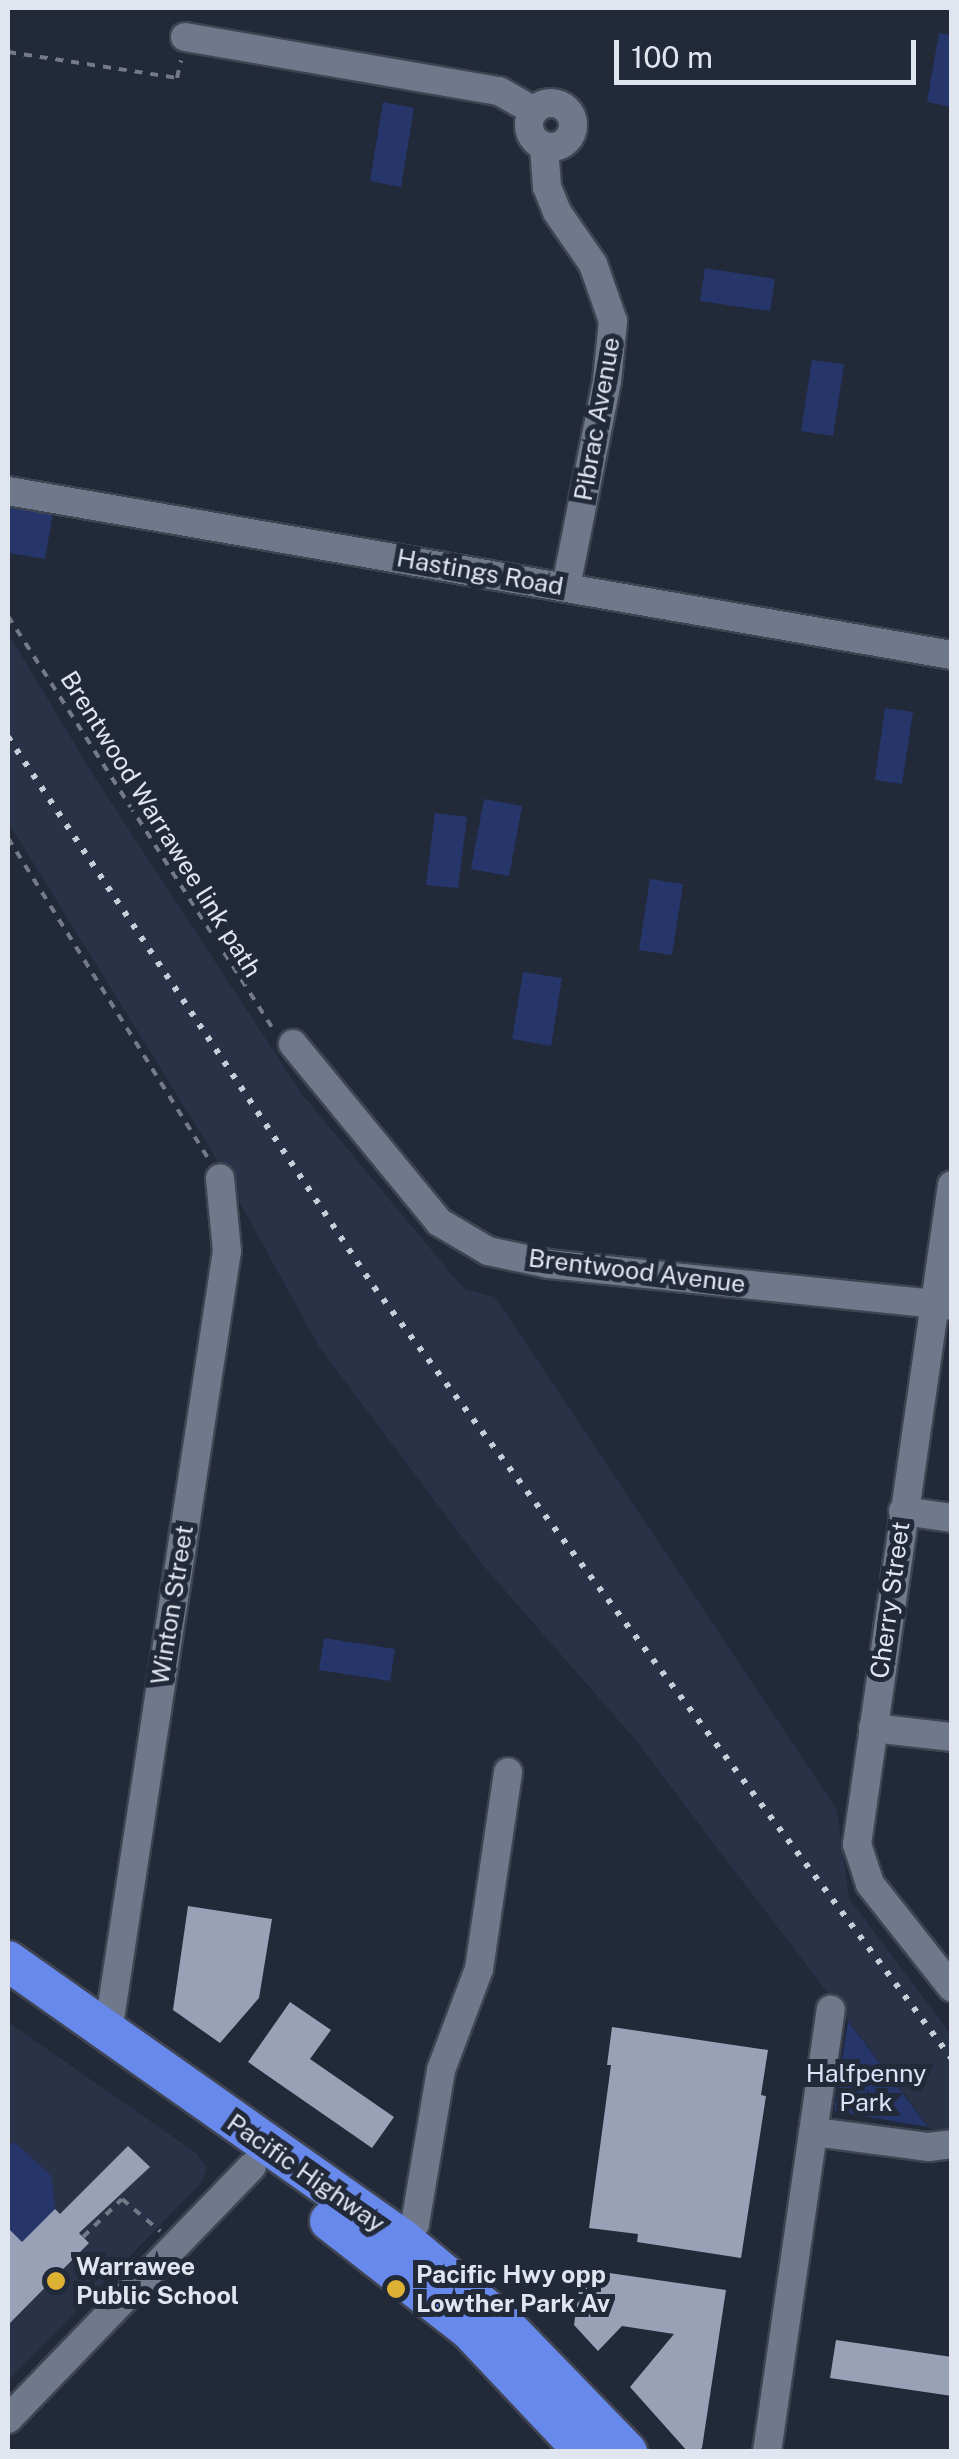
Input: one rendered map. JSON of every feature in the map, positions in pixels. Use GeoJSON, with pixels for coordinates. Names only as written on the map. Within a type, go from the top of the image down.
{"type":"FeatureCollection","features":[{"type":"Feature","properties":{"kind":"highway","name":"Pacific Highway"},"geometry":{"type":"LineString","coordinates":[[8,1961],[403,2240],[500,2320],[627,2452]]}},
{"type":"Feature","properties":{"kind":"highway","name":"Pacific Highway"},"geometry":{"type":"LineString","coordinates":[[8,1994],[361,2243],[470,2330],[585,2452]]}},
{"type":"Feature","properties":{"kind":"street"},"geometry":{"type":"LineString","coordinates":[[186,37],[498,91],[534,111],[556,104],[582,110],[570,136],[556,146],[544,146],[530,131],[534,111]]}},
{"type":"Feature","properties":{"kind":"street","name":"Pibrac Avenue"},"geometry":{"type":"LineString","coordinates":[[544,146],[547,187],[556,212],[594,264],[613,321],[608,381],[566,587]]}},
{"type":"Feature","properties":{"kind":"street","name":"Hastings Road"},"geometry":{"type":"LineString","coordinates":[[8,492],[952,656]]}},
{"type":"Feature","properties":{"kind":"street","name":"Brentwood Avenue"},"geometry":{"type":"LineString","coordinates":[[293,1044],[440,1222],[488,1251],[549,1264],[942,1305]]}},
{"type":"Feature","properties":{"kind":"street","name":"Winton Street"},"geometry":{"type":"LineString","coordinates":[[108,2032],[227,1251],[220,1178]]}},
{"type":"Feature","properties":{"kind":"street","name":"Cherry Street"},"geometry":{"type":"LineString","coordinates":[[952,1185],[942,1305],[902,1511],[858,1832],[860,1862],[870,1884],[952,1988]]}},
{"type":"Feature","properties":{"kind":"street"},"geometry":{"type":"LineString","coordinates":[[902,1511],[952,1518]]}},
{"type":"Feature","properties":{"kind":"street"},"geometry":{"type":"LineString","coordinates":[[873,1728],[952,1737]]}},
{"type":"Feature","properties":{"kind":"street"},"geometry":{"type":"LineString","coordinates":[[403,2240],[416,2224],[440,2070],[479,1969],[508,1772]]}},
{"type":"Feature","properties":{"kind":"street"},"geometry":{"type":"LineString","coordinates":[[767,2452],[832,2010]]}},
{"type":"Feature","properties":{"kind":"street"},"geometry":{"type":"LineString","coordinates":[[815,2132],[929,2147],[952,2144]]}},
{"type":"Feature","properties":{"kind":"street"},"geometry":{"type":"LineString","coordinates":[[8,2418],[252,2166]]}},
{"type":"Feature","properties":{"kind":"path"},"geometry":{"type":"LineString","coordinates":[[8,52],[177,78],[186,37]]}},
{"type":"Feature","properties":{"kind":"path","name":"Brentwood Warrawee link path"},"geometry":{"type":"LineString","coordinates":[[8,616],[270,1028],[293,1044]]}},
{"type":"Feature","properties":{"kind":"path"},"geometry":{"type":"LineString","coordinates":[[8,838],[220,1178]]}},
{"type":"Feature","properties":{"kind":"path"},"geometry":{"type":"LineString","coordinates":[[83,2236],[122,2199],[164,2235]]}},
{"type":"Feature","properties":{"kind":"shaded area"},"geometry":{"type":"Polygon","coordinates":[[[8,633],[97,781],[301,1093],[464,1289],[495,1297],[837,1810],[849,1898],[951,2034],[951,2156],[634,1738],[487,1570],[318,1345],[211,1150],[8,822],[8,633]]]}},
{"type":"Feature","properties":{"kind":"shaded area","name":"Warrawee Public School"},"geometry":{"type":"Polygon","coordinates":[[[8,2022],[195,2152],[207,2167],[202,2182],[8,2381],[8,2022]]]}},
{"type":"Feature","properties":{"kind":"green space"},"geometry":{"type":"Polygon","coordinates":[[[939,33],[951,35],[951,107],[927,102],[939,33]]]}},
{"type":"Feature","properties":{"kind":"green space"},"geometry":{"type":"Polygon","coordinates":[[[383,102],[414,108],[401,187],[370,181],[383,102]]]}},
{"type":"Feature","properties":{"kind":"green space"},"geometry":{"type":"Polygon","coordinates":[[[705,268],[775,279],[770,311],[700,301],[705,268]]]}},
{"type":"Feature","properties":{"kind":"green space"},"geometry":{"type":"Polygon","coordinates":[[[812,360],[844,364],[833,436],[801,431],[812,360]]]}},
{"type":"Feature","properties":{"kind":"green space"},"geometry":{"type":"Polygon","coordinates":[[[8,504],[53,512],[45,559],[8,553],[8,504]]]}},
{"type":"Feature","properties":{"kind":"green space"},"geometry":{"type":"Polygon","coordinates":[[[885,708],[913,712],[902,784],[875,780],[885,708]]]}},
{"type":"Feature","properties":{"kind":"green space"},"geometry":{"type":"Polygon","coordinates":[[[484,799],[522,806],[509,876],[471,869],[484,799]]]}},
{"type":"Feature","properties":{"kind":"green space"},"geometry":{"type":"Polygon","coordinates":[[[435,813],[467,817],[458,888],[426,885],[435,813]]]}},
{"type":"Feature","properties":{"kind":"green space"},"geometry":{"type":"Polygon","coordinates":[[[650,879],[683,884],[672,955],[639,950],[650,879]]]}},
{"type":"Feature","properties":{"kind":"green space"},"geometry":{"type":"Polygon","coordinates":[[[523,972],[562,978],[551,1046],[512,1039],[523,972]]]}},
{"type":"Feature","properties":{"kind":"green space"},"geometry":{"type":"Polygon","coordinates":[[[324,1638],[395,1649],[390,1681],[319,1670],[324,1638]]]}},
{"type":"Feature","properties":{"kind":"green space","name":"Halfpenny Park"},"geometry":{"type":"Polygon","coordinates":[[[848,2021],[928,2127],[834,2111],[848,2021]]]}},
{"type":"Feature","properties":{"kind":"green space"},"geometry":{"type":"Polygon","coordinates":[[[14,2142],[51,2175],[55,2209],[22,2242],[13,2233],[8,2238],[8,2145],[14,2142]]]}},
{"type":"Feature","properties":{"kind":"building"},"geometry":{"type":"Polygon","coordinates":[[[188,1906],[272,1919],[259,1998],[220,2043],[173,2010],[188,1906]]]}},
{"type":"Feature","properties":{"kind":"building"},"geometry":{"type":"Polygon","coordinates":[[[290,2002],[331,2030],[310,2059],[394,2117],[372,2148],[248,2062],[290,2002]]]}},
{"type":"Feature","properties":{"kind":"building"},"geometry":{"type":"Polygon","coordinates":[[[612,2027],[768,2050],[761,2095],[766,2096],[741,2258],[637,2242],[638,2234],[589,2228],[611,2065],[607,2065],[612,2027]]]}},
{"type":"Feature","properties":{"kind":"building"},"geometry":{"type":"Polygon","coordinates":[[[128,2146],[150,2167],[79,2233],[89,2243],[8,2325],[8,2228],[22,2242],[55,2209],[60,2214],[128,2146]]]}},
{"type":"Feature","properties":{"kind":"building"},"geometry":{"type":"Polygon","coordinates":[[[582,2269],[726,2290],[702,2448],[697,2452],[688,2452],[630,2387],[674,2334],[622,2326],[598,2351],[574,2325],[582,2269]]]}},
{"type":"Feature","properties":{"kind":"building"},"geometry":{"type":"Polygon","coordinates":[[[836,2340],[952,2357],[952,2396],[830,2378],[836,2340]]]}},
{"type":"Feature","properties":{"kind":"railway"},"geometry":{"type":"LineString","coordinates":[[8,737],[374,1287],[952,2059]]}},
{"type":"Feature","properties":{"kind":"place","name":"Warrawee Public School"},"geometry":{"type":"Point","coordinates":[56,2281]}},
{"type":"Feature","properties":{"kind":"place","name":"Pacific Hwy opp Lowther Park Av"},"geometry":{"type":"Point","coordinates":[396,2289]}}]}
